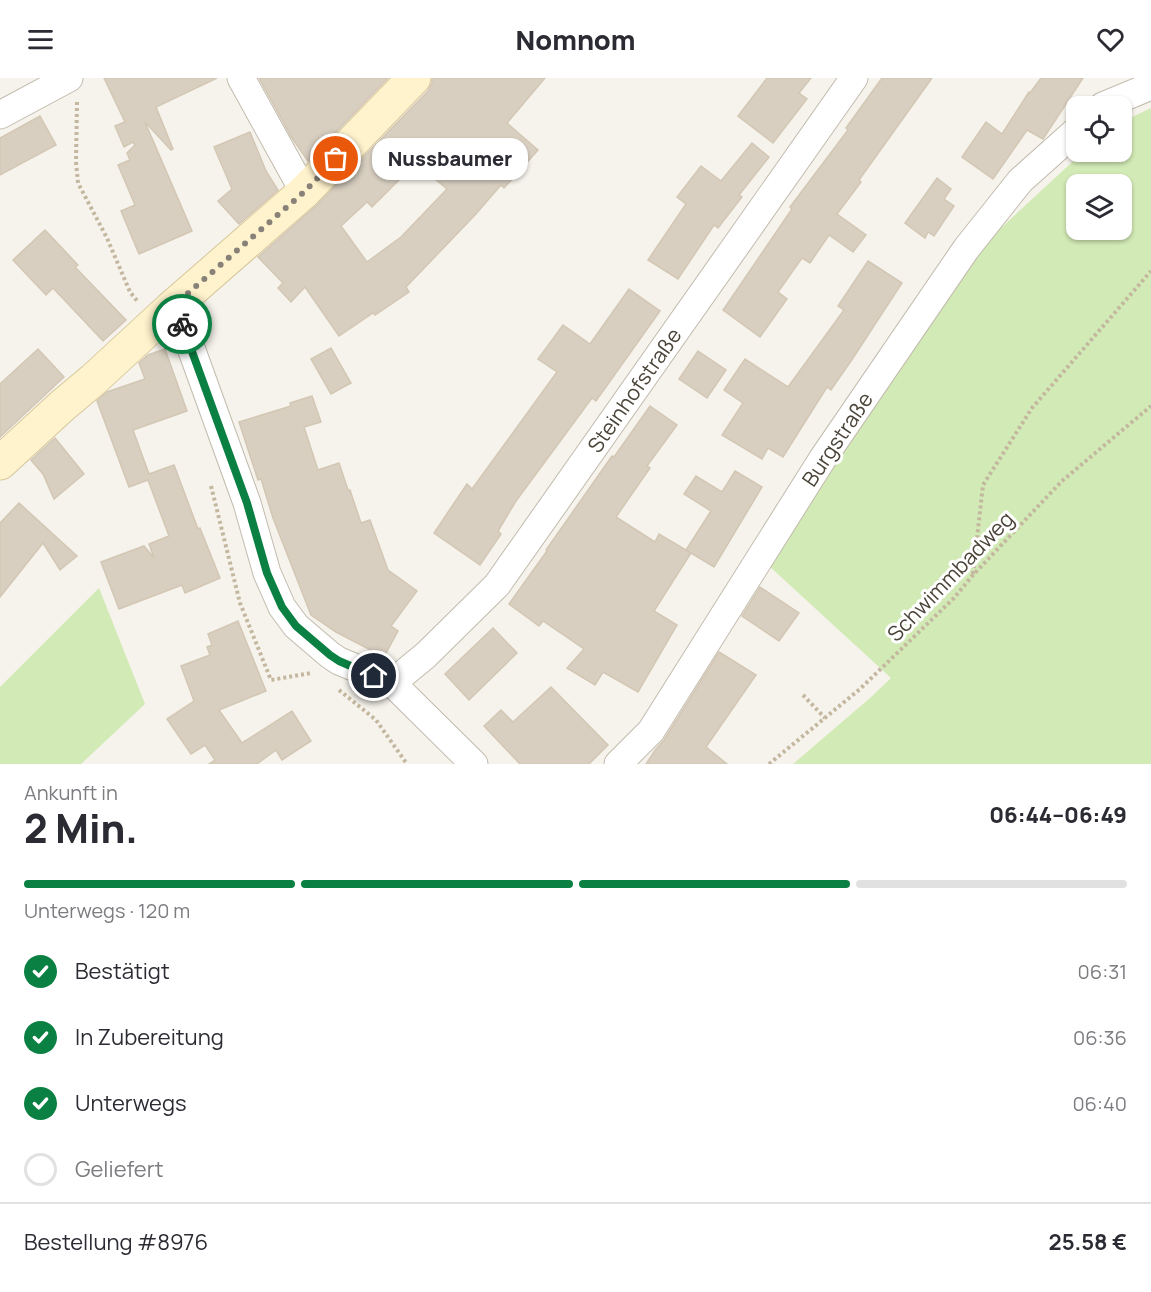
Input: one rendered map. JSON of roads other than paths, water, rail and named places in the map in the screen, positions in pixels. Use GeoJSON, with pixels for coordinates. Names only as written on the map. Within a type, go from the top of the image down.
{"type":"FeatureCollection","features":[{"type":"Feature","properties":{"kind":"street"},"geometry":{"type":"LineString","coordinates":[[241,78],[304,192]]}},
{"type":"Feature","properties":{"kind":"street"},"geometry":{"type":"LineString","coordinates":[[0,464],[62,406],[304,192],[414,78]]}},
{"type":"Feature","properties":{"kind":"street","name":"Steinhofstraße"},"geometry":{"type":"LineString","coordinates":[[392,683],[426,655],[497,585],[854,78]]}},
{"type":"Feature","properties":{"kind":"street"},"geometry":{"type":"LineString","coordinates":[[1108,96],[1118,78]]}},
{"type":"Feature","properties":{"kind":"street"},"geometry":{"type":"LineString","coordinates":[[1127,96],[1151,86]]}},
{"type":"Feature","properties":{"kind":"street"},"geometry":{"type":"LineString","coordinates":[[0,115],[73,87]]}},
{"type":"Feature","properties":{"kind":"street","name":"Burgstraße"},"geometry":{"type":"LineString","coordinates":[[618,764],[651,731],[823,458],[966,249],[1020,181],[1066,139]]}},
{"type":"Feature","properties":{"kind":"street"},"geometry":{"type":"LineString","coordinates":[[163,316],[182,323],[247,503],[267,573],[282,607],[296,626],[330,655],[392,683],[474,764]]}},
{"type":"Feature","properties":{"kind":"place","name":"Nussbaumer"},"geometry":{"type":"Point","coordinates":[336,159]}}]}
